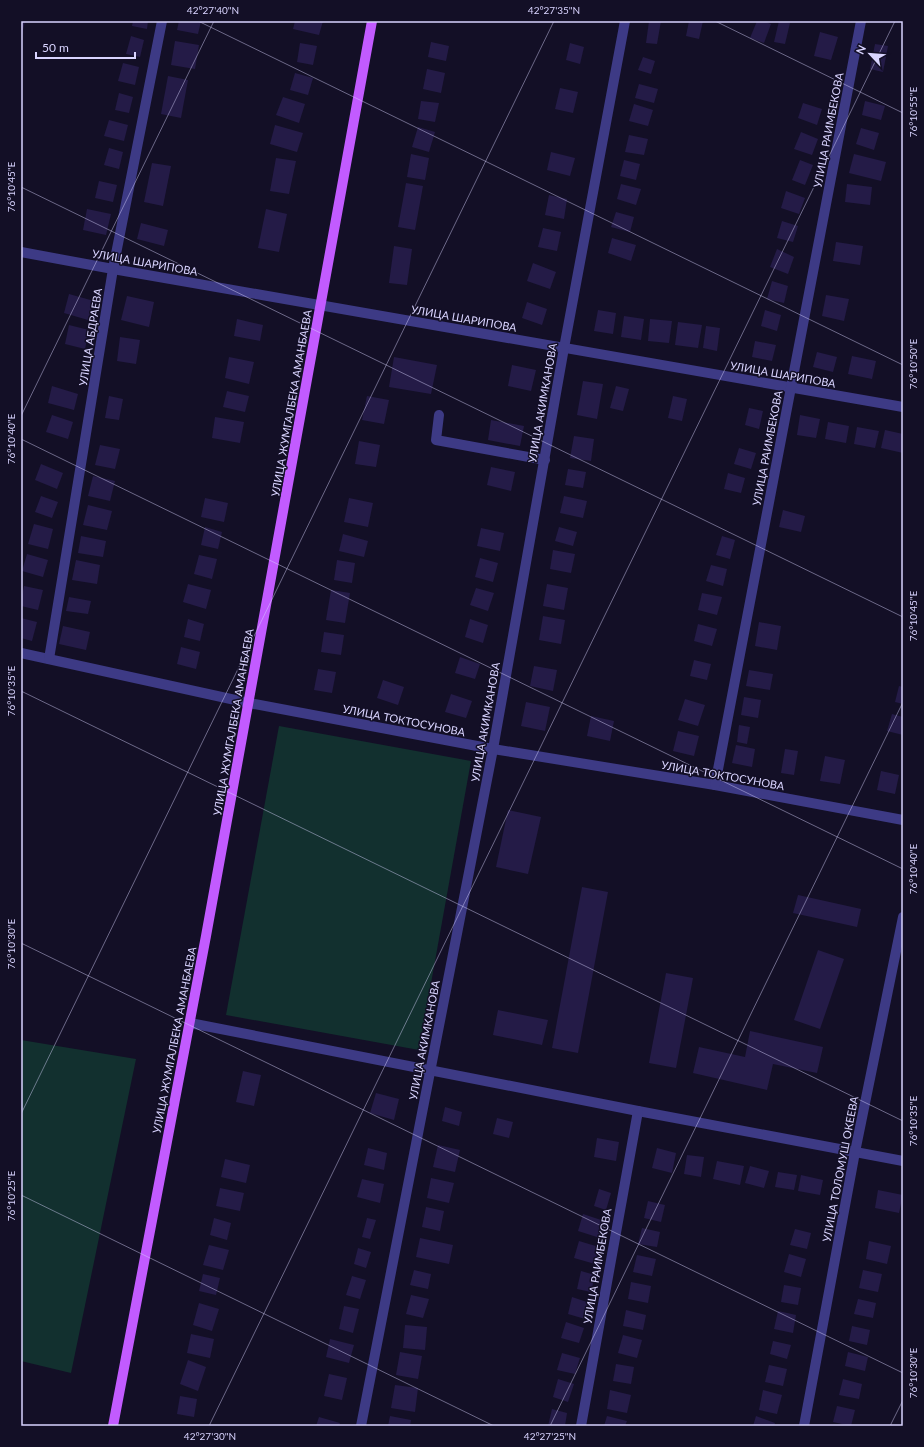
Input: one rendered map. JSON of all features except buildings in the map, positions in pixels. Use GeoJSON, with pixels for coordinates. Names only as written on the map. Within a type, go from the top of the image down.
{"type":"FeatureCollection","features":[{"type":"Feature","properties":{"kind":"main road","name":"УЛИЦА ЖУМГАЛБЕКА АМАНБАЕВА"},"geometry":{"type":"LineString","coordinates":[[113,1426],[249,703],[372,21]]}},
{"type":"Feature","properties":{"kind":"street","name":"УЛИЦА АБДРАЕВА"},"geometry":{"type":"LineString","coordinates":[[49,659],[113,269],[162,21]]}},
{"type":"Feature","properties":{"kind":"street","name":"УЛИЦА АКИМКАНОВА"},"geometry":{"type":"LineString","coordinates":[[361,1426],[493,749],[564,348],[625,21]]}},
{"type":"Feature","properties":{"kind":"street","name":"УЛИЦА РАИМБЕКОВА"},"geometry":{"type":"LineString","coordinates":[[715,785],[861,21]]}},
{"type":"Feature","properties":{"kind":"street","name":"УЛИЦА ШАРИПОВА"},"geometry":{"type":"LineString","coordinates":[[21,252],[903,407]]}},
{"type":"Feature","properties":{"kind":"street"},"geometry":{"type":"LineString","coordinates":[[439,415],[436,440],[545,460]]}},
{"type":"Feature","properties":{"kind":"street","name":"УЛИЦА ТОКТОСУНОВА"},"geometry":{"type":"LineString","coordinates":[[21,653],[249,703],[493,749],[715,785],[903,820]]}},
{"type":"Feature","properties":{"kind":"street","name":"УЛИЦА ТОЛОМУШ ОКЕЕВА"},"geometry":{"type":"LineString","coordinates":[[804,1426],[855,1152],[903,917]]}},
{"type":"Feature","properties":{"kind":"street"},"geometry":{"type":"LineString","coordinates":[[190,1023],[638,1111],[903,1161]]}},
{"type":"Feature","properties":{"kind":"street","name":"УЛИЦА РАИМБЕКОВА"},"geometry":{"type":"LineString","coordinates":[[580,1426],[638,1111]]}},
{"type":"Feature","properties":{"kind":"green space"},"geometry":{"type":"Polygon","coordinates":[[[279,726],[471,761],[419,1050],[226,1015],[279,726]]]}},
{"type":"Feature","properties":{"kind":"green space"},"geometry":{"type":"Polygon","coordinates":[[[21,1040],[136,1059],[71,1373],[21,1361],[21,1040]]]}}]}
